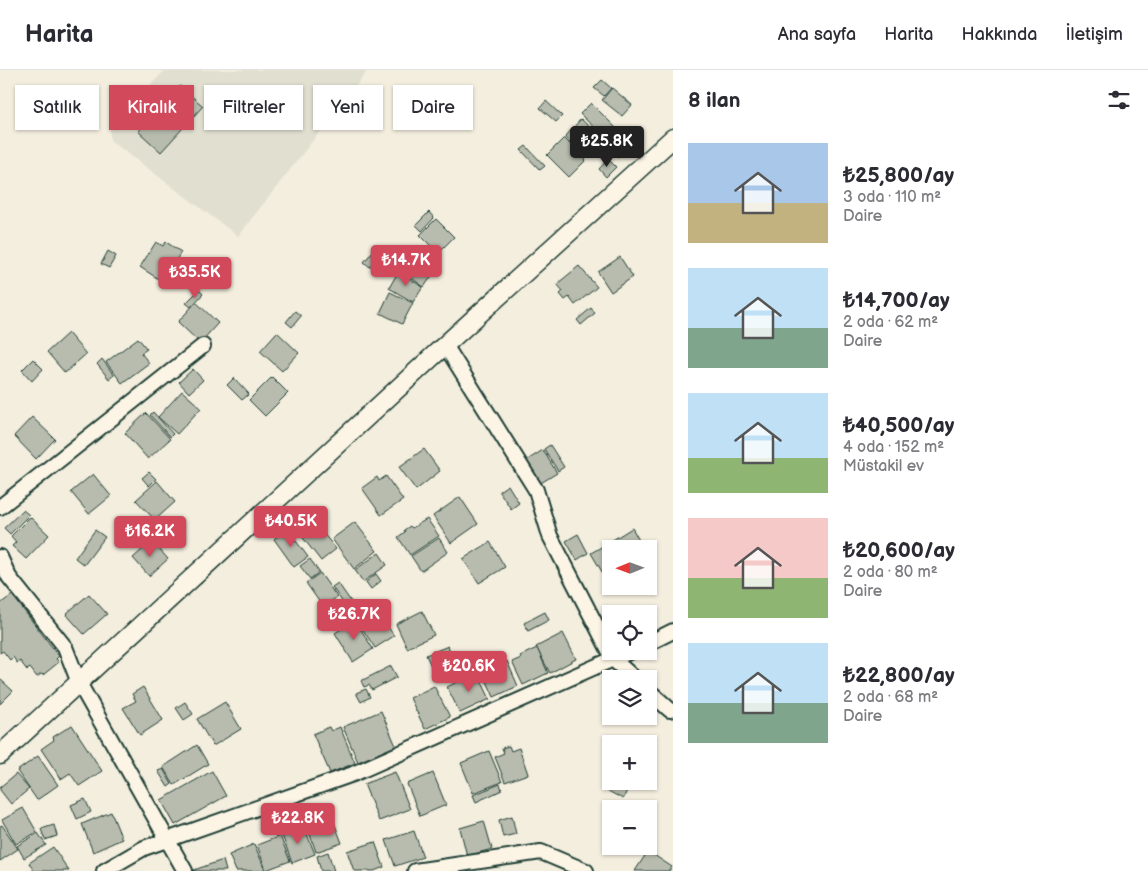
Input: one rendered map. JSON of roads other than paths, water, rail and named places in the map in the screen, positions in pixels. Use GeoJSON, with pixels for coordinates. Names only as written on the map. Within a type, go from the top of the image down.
{"type":"FeatureCollection","features":[{"type":"Feature","properties":{"kind":"street"},"geometry":{"type":"LineString","coordinates":[[0,755],[673,138]]}},
{"type":"Feature","properties":{"kind":"street"},"geometry":{"type":"LineString","coordinates":[[445,345],[536,490],[550,536],[602,637]]}},
{"type":"Feature","properties":{"kind":"street"},"geometry":{"type":"LineString","coordinates":[[0,508],[202,346]]}},
{"type":"Feature","properties":{"kind":"street"},"geometry":{"type":"LineString","coordinates":[[0,557],[9,577],[65,647],[79,683],[185,871]]}},
{"type":"Feature","properties":{"kind":"street"},"geometry":{"type":"LineString","coordinates":[[657,638],[673,630]]}},
{"type":"Feature","properties":{"kind":"street"},"geometry":{"type":"LineString","coordinates":[[104,871],[144,848],[353,774],[614,660],[625,670]]}},
{"type":"Feature","properties":{"kind":"street"},"geometry":{"type":"LineString","coordinates":[[657,698],[670,710]]}},
{"type":"Feature","properties":{"kind":"street"},"geometry":{"type":"LineString","coordinates":[[416,871],[541,852],[586,871]]}}]}
